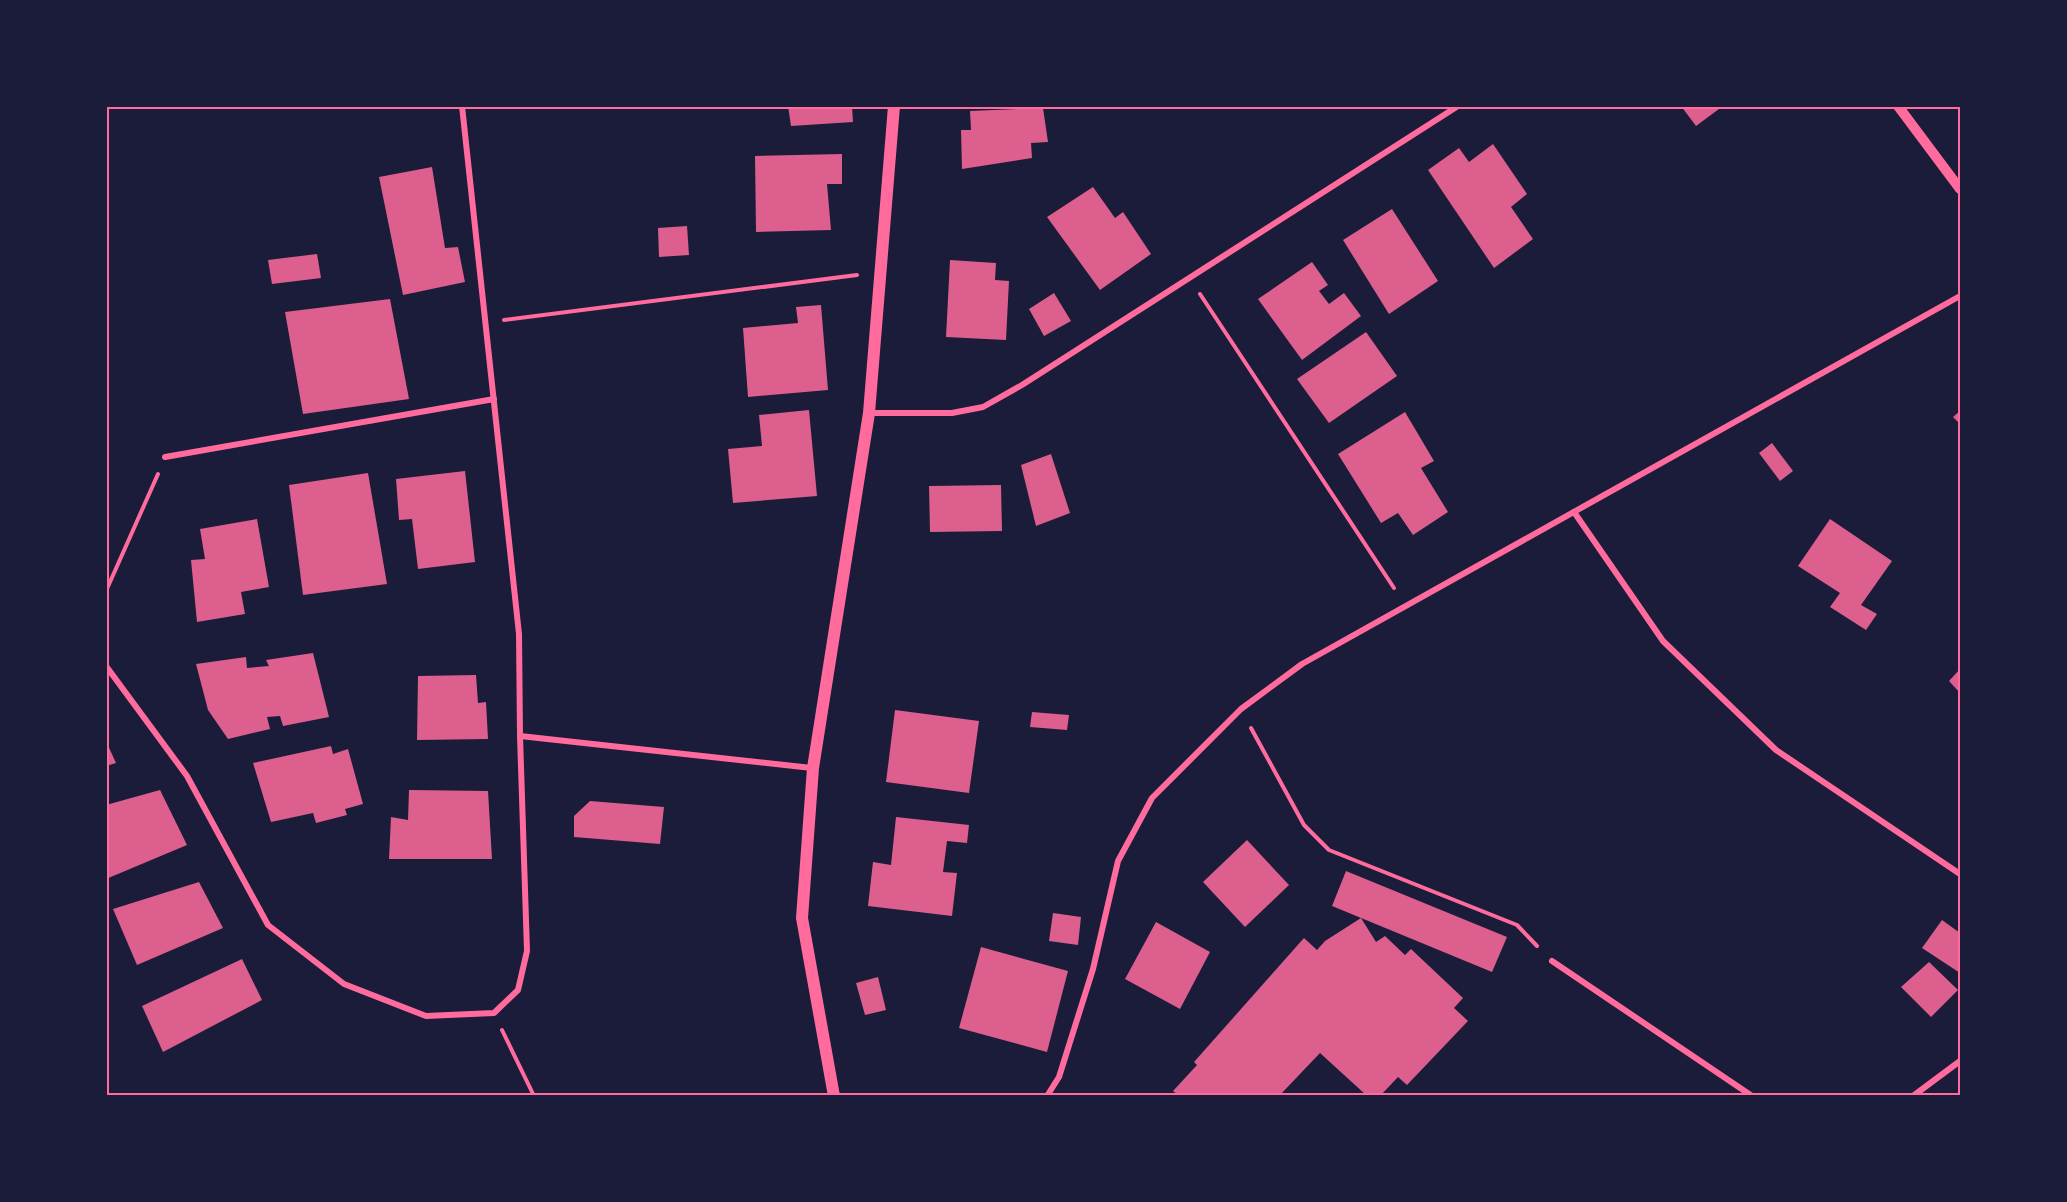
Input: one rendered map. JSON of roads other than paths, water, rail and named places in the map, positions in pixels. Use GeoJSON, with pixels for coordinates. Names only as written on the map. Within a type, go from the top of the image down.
{"type":"FeatureCollection","features":[{"type":"Feature","properties":{"kind":"main road"},"geometry":{"type":"LineString","coordinates":[[834,1095],[802,918],[813,768],[869,413],[894,106]]}},
{"type":"Feature","properties":{"kind":"street"},"geometry":{"type":"LineString","coordinates":[[106,666],[187,776],[268,925],[344,984],[426,1016],[494,1013],[518,990],[527,951],[519,634],[462,106]]}},
{"type":"Feature","properties":{"kind":"street"},"geometry":{"type":"LineString","coordinates":[[869,413],[952,413],[983,407],[1022,385],[1458,106]]}},
{"type":"Feature","properties":{"kind":"street"},"geometry":{"type":"LineString","coordinates":[[1898,106],[1960,189]]}},
{"type":"Feature","properties":{"kind":"street"},"geometry":{"type":"LineString","coordinates":[[1047,1095],[1059,1077],[1093,969],[1118,861],[1152,798],[1241,709],[1302,664],[1960,296]]}},
{"type":"Feature","properties":{"kind":"street"},"geometry":{"type":"LineString","coordinates":[[165,457],[494,399]]}},
{"type":"Feature","properties":{"kind":"street"},"geometry":{"type":"LineString","coordinates":[[1574,512],[1663,641],[1776,750],[1960,874]]}},
{"type":"Feature","properties":{"kind":"street"},"geometry":{"type":"LineString","coordinates":[[520,736],[813,768]]}},
{"type":"Feature","properties":{"kind":"street"},"geometry":{"type":"LineString","coordinates":[[1552,961],[1752,1095]]}},
{"type":"Feature","properties":{"kind":"street"},"geometry":{"type":"LineString","coordinates":[[1912,1095],[1960,1061]]}}]}
